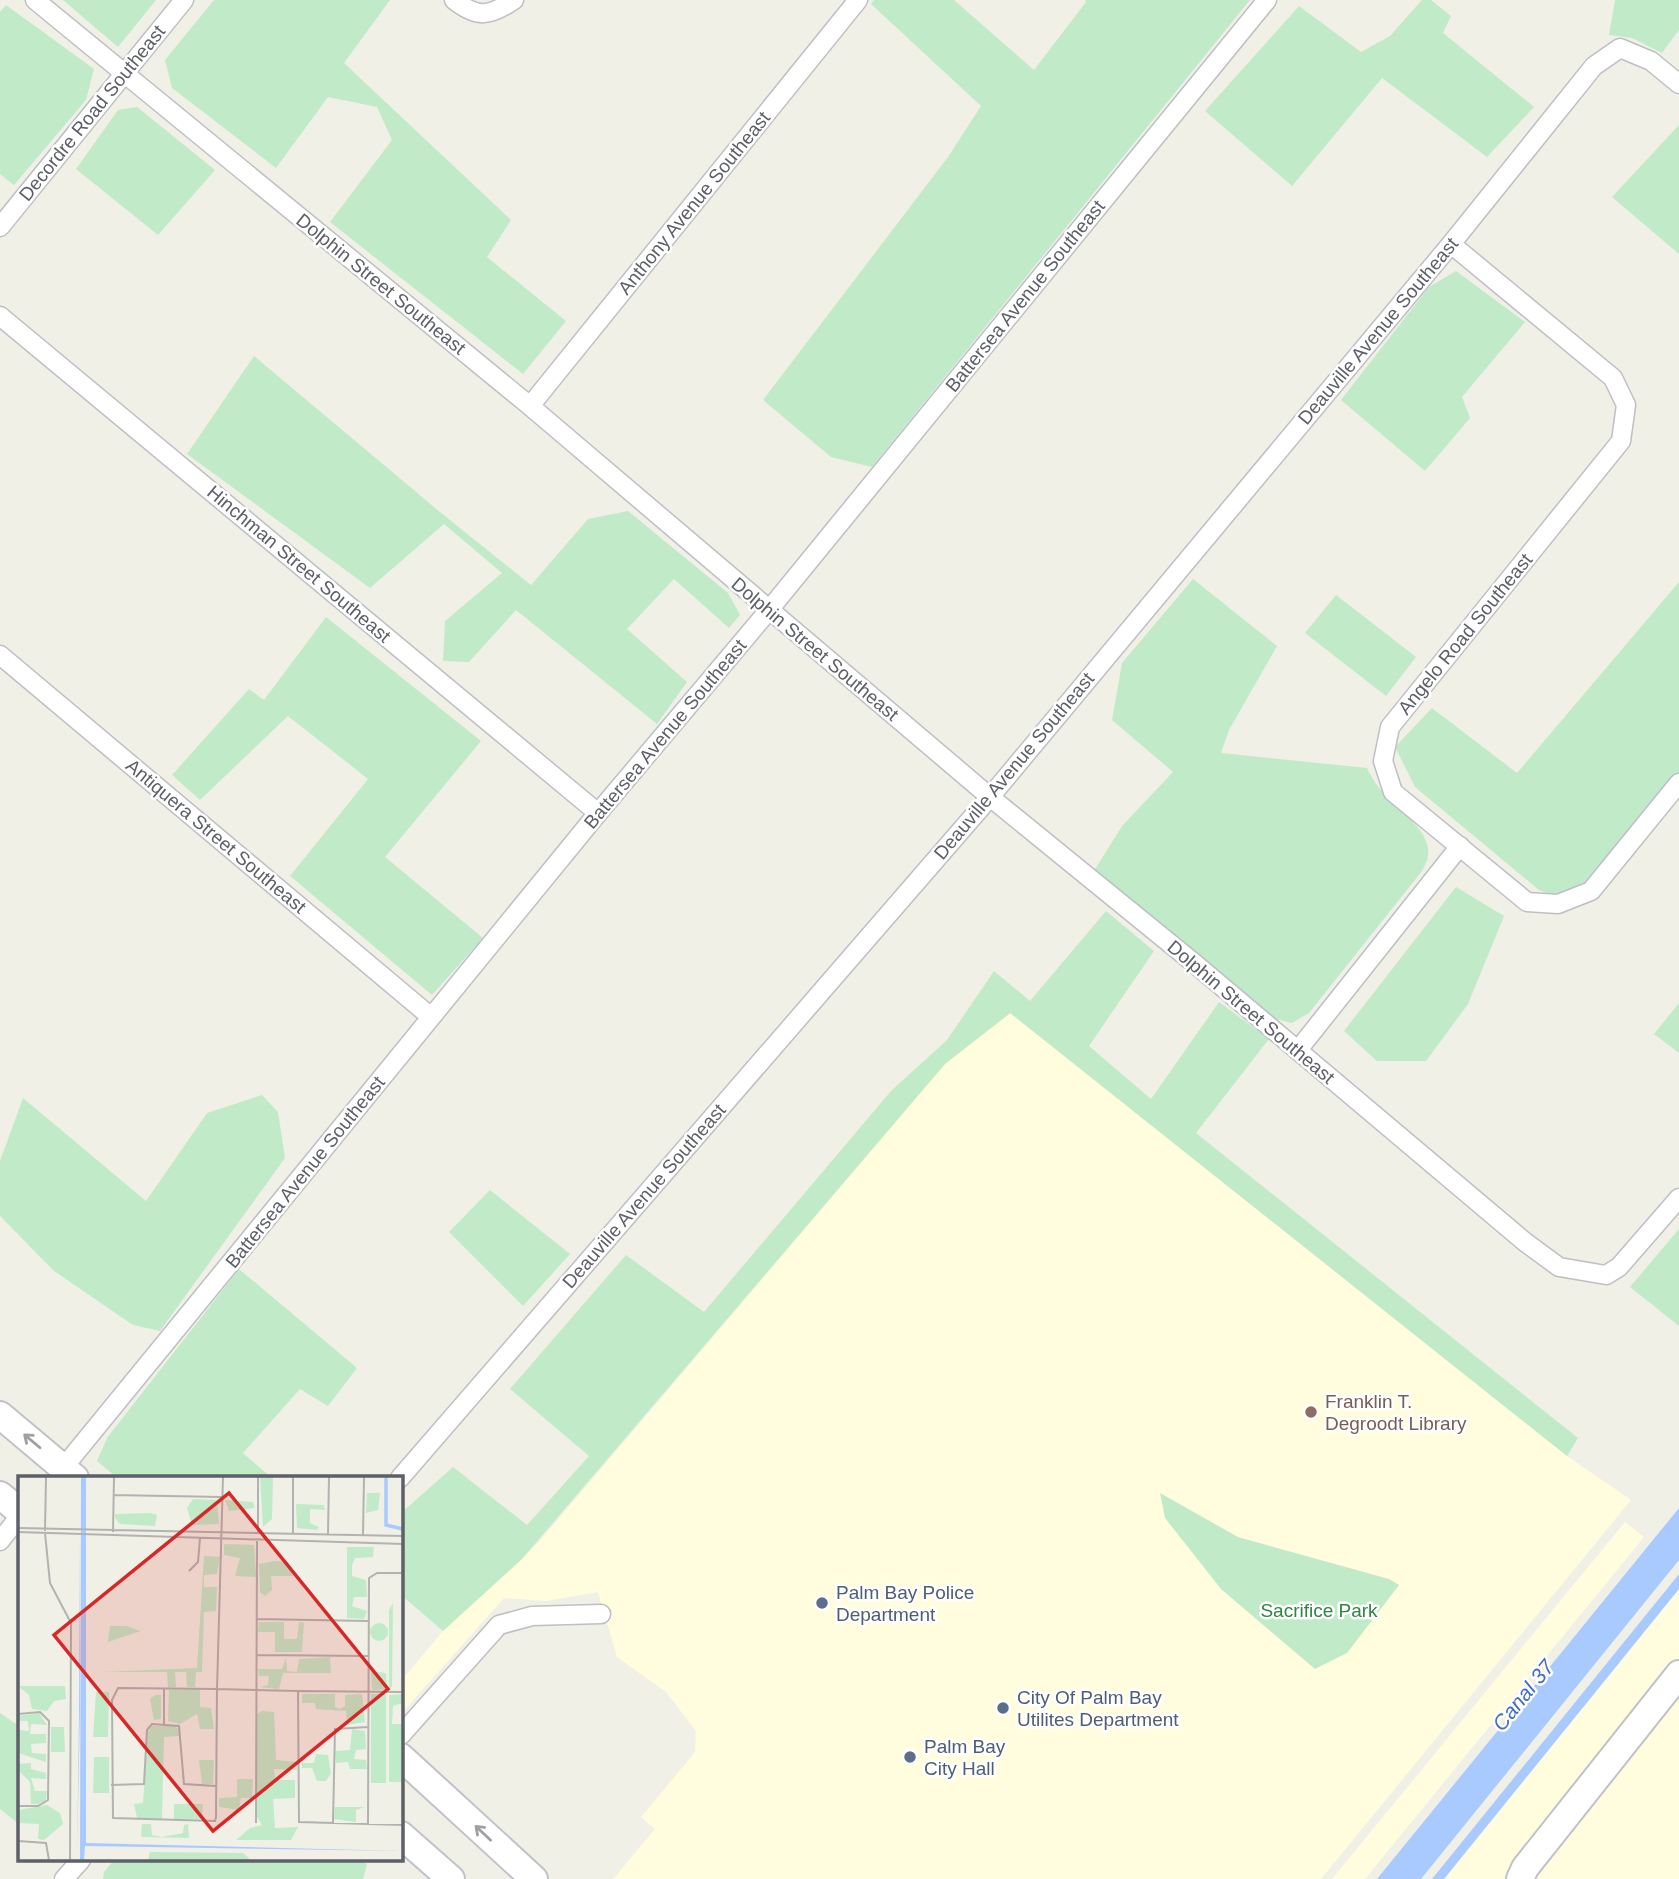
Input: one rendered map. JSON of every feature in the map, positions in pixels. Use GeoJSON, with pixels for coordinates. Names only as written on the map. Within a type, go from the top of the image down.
{"type":"FeatureCollection","features":[{"type":"Feature","properties":{"kind":"main road"},"geometry":{"type":"LineString","coordinates":[[0,1415],[69,1473]]}},
{"type":"Feature","properties":{"kind":"main road"},"geometry":{"type":"LineString","coordinates":[[0,1495],[18,1510]]}},
{"type":"Feature","properties":{"kind":"main road"},"geometry":{"type":"LineString","coordinates":[[1520,1879],[1525,1868],[1679,1674]]}},
{"type":"Feature","properties":{"kind":"main road"},"geometry":{"type":"LineString","coordinates":[[402,1758],[534,1879]]}},
{"type":"Feature","properties":{"kind":"main road"},"geometry":{"type":"LineString","coordinates":[[402,1836],[451,1879]]}},
{"type":"Feature","properties":{"kind":"street","name":"Dolphin Street Southeast"},"geometry":{"type":"LineString","coordinates":[[35,0],[530,406],[990,797],[1298,1050],[1525,1242],[1559,1267],[1606,1276],[1619,1267],[1679,1198]]}},
{"type":"Feature","properties":{"kind":"street","name":"Decordre Road Southeast"},"geometry":{"type":"LineString","coordinates":[[0,227],[184,0]]}},
{"type":"Feature","properties":{"kind":"street"},"geometry":{"type":"LineString","coordinates":[[454,0],[469,12],[496,12],[514,0]]}},
{"type":"Feature","properties":{"kind":"street","name":"Anthony Avenue Southeast"},"geometry":{"type":"LineString","coordinates":[[530,406],[858,0]]}},
{"type":"Feature","properties":{"kind":"street","name":"Battersea Avenue Southeast"},"geometry":{"type":"LineString","coordinates":[[69,1473],[431,1017],[769,610],[1267,0]]}},
{"type":"Feature","properties":{"kind":"street","name":"Deauville Avenue Southeast"},"geometry":{"type":"LineString","coordinates":[[402,1476],[990,797],[1451,244],[1594,66],[1620,48],[1651,61],[1679,84]]}},
{"type":"Feature","properties":{"kind":"street","name":"Angelo Road Southeast"},"geometry":{"type":"LineString","coordinates":[[1451,244],[1613,378],[1626,405],[1621,441],[1390,727],[1383,761],[1393,792],[1527,902],[1558,904],[1591,891],[1679,783]]}},
{"type":"Feature","properties":{"kind":"street","name":"Hinchman Street Southeast"},"geometry":{"type":"LineString","coordinates":[[0,316],[598,813]]}},
{"type":"Feature","properties":{"kind":"street","name":"Antiquera Street Southeast"},"geometry":{"type":"LineString","coordinates":[[0,655],[431,1017]]}},
{"type":"Feature","properties":{"kind":"street"},"geometry":{"type":"LineString","coordinates":[[1298,1050],[1460,846]]}},
{"type":"Feature","properties":{"kind":"street"},"geometry":{"type":"LineString","coordinates":[[0,1541],[18,1518]]}},
{"type":"Feature","properties":{"kind":"street"},"geometry":{"type":"LineString","coordinates":[[402,1734],[499,1625],[532,1616],[601,1614]]}},
{"type":"Feature","properties":{"kind":"street"},"geometry":{"type":"LineString","coordinates":[[64,1879],[78,1862]]}},
{"type":"Feature","properties":{"kind":"shaded area"},"geometry":{"type":"Polygon","coordinates":[[[1011,1013],[1567,1456],[1631,1500],[1321,1879],[613,1879],[655,1829],[641,1817],[695,1752],[696,1731],[666,1692],[617,1657],[598,1592],[546,1601],[504,1598],[402,1713],[402,1680],[443,1631],[538,1543],[945,1064],[1011,1013]]]}},
{"type":"Feature","properties":{"kind":"shaded area"},"geometry":{"type":"Polygon","coordinates":[[[1625,1522],[1644,1537],[1365,1879],[1332,1879],[1625,1522]]]}},
{"type":"Feature","properties":{"kind":"shaded area"},"geometry":{"type":"Polygon","coordinates":[[[1679,1589],[1679,1658],[1509,1879],[1444,1879],[1679,1589]]]}},
{"type":"Feature","properties":{"kind":"shaded area"},"geometry":{"type":"Polygon","coordinates":[[[1679,1674],[1679,1879],[1520,1879],[1679,1674]]]}},
{"type":"Feature","properties":{"kind":"green space"},"geometry":{"type":"Polygon","coordinates":[[[63,0],[156,0],[118,47],[63,0]]]}},
{"type":"Feature","properties":{"kind":"green space"},"geometry":{"type":"Polygon","coordinates":[[[214,0],[390,0],[344,63],[511,220],[487,257],[566,321],[523,374],[330,222],[392,140],[377,107],[328,97],[276,168],[172,88],[165,60],[214,0]]]}},
{"type":"Feature","properties":{"kind":"green space"},"geometry":{"type":"Polygon","coordinates":[[[874,0],[954,0],[1034,70],[1085,0],[1250,0],[872,467],[831,457],[763,400],[948,157],[981,106],[871,4],[874,0]]]}},
{"type":"Feature","properties":{"kind":"green space"},"geometry":{"type":"Polygon","coordinates":[[[1422,0],[1431,0],[1451,16],[1443,33],[1534,107],[1487,157],[1382,78],[1292,186],[1205,111],[1299,6],[1361,52],[1390,36],[1422,0]]]}},
{"type":"Feature","properties":{"kind":"green space"},"geometry":{"type":"Polygon","coordinates":[[[1615,0],[1679,0],[1679,30],[1662,53],[1632,38],[1609,35],[1615,0]]]}},
{"type":"Feature","properties":{"kind":"green space"},"geometry":{"type":"Polygon","coordinates":[[[6,5],[94,69],[86,100],[14,185],[0,174],[0,12],[6,5]]]}},
{"type":"Feature","properties":{"kind":"green space"},"geometry":{"type":"Polygon","coordinates":[[[137,107],[215,170],[158,235],[76,169],[118,110],[137,107]]]}},
{"type":"Feature","properties":{"kind":"green space"},"geometry":{"type":"Polygon","coordinates":[[[1679,125],[1679,254],[1612,197],[1679,125]]]}},
{"type":"Feature","properties":{"kind":"green space"},"geometry":{"type":"Polygon","coordinates":[[[1456,271],[1525,322],[1462,397],[1470,418],[1425,471],[1341,400],[1429,287],[1456,271]]]}},
{"type":"Feature","properties":{"kind":"green space"},"geometry":{"type":"Polygon","coordinates":[[[254,356],[531,585],[588,519],[628,511],[728,593],[740,615],[729,628],[674,579],[627,629],[687,682],[657,724],[516,610],[469,662],[443,661],[445,621],[502,573],[444,524],[370,588],[187,454],[254,356]]]}},
{"type":"Feature","properties":{"kind":"green space"},"geometry":{"type":"Polygon","coordinates":[[[1193,579],[1277,646],[1229,730],[1221,753],[1367,768],[1383,792],[1421,831],[1428,847],[1428,858],[1422,871],[1309,1013],[1292,1023],[1275,1019],[1094,871],[1122,826],[1173,772],[1112,720],[1122,663],[1193,579]]]}},
{"type":"Feature","properties":{"kind":"green space"},"geometry":{"type":"Polygon","coordinates":[[[1679,582],[1679,772],[1594,875],[1576,890],[1552,895],[1539,890],[1415,787],[1395,747],[1432,708],[1517,773],[1679,582]]]}},
{"type":"Feature","properties":{"kind":"green space"},"geometry":{"type":"Polygon","coordinates":[[[1336,595],[1416,657],[1386,696],[1305,633],[1336,595]]]}},
{"type":"Feature","properties":{"kind":"green space"},"geometry":{"type":"Polygon","coordinates":[[[326,617],[481,741],[385,857],[483,938],[432,995],[290,876],[368,779],[288,716],[200,800],[172,775],[249,689],[264,700],[326,617]]]}},
{"type":"Feature","properties":{"kind":"green space"},"geometry":{"type":"Polygon","coordinates":[[[1456,887],[1504,916],[1468,1004],[1426,1061],[1377,1061],[1344,1031],[1456,887]]]}},
{"type":"Feature","properties":{"kind":"green space"},"geometry":{"type":"Polygon","coordinates":[[[1106,911],[1154,951],[1089,1046],[1151,1099],[1219,1002],[1269,1039],[1196,1133],[1578,1438],[1567,1456],[1010,1013],[945,1064],[522,1559],[443,1631],[402,1596],[402,1512],[453,1467],[527,1525],[589,1456],[510,1389],[626,1255],[704,1312],[891,1091],[947,1040],[994,971],[1030,1001],[1106,911]]]}},
{"type":"Feature","properties":{"kind":"green space"},"geometry":{"type":"Polygon","coordinates":[[[1679,1003],[1679,1053],[1654,1034],[1679,1003]]]}},
{"type":"Feature","properties":{"kind":"green space"},"geometry":{"type":"Polygon","coordinates":[[[262,1095],[278,1112],[285,1158],[160,1331],[133,1325],[54,1271],[0,1216],[0,1161],[23,1098],[146,1201],[207,1113],[262,1095]]]}},
{"type":"Feature","properties":{"kind":"green space"},"geometry":{"type":"Polygon","coordinates":[[[490,1190],[570,1254],[523,1306],[449,1232],[490,1190]]]}},
{"type":"Feature","properties":{"kind":"green space"},"geometry":{"type":"Polygon","coordinates":[[[1679,1229],[1679,1326],[1630,1287],[1679,1229]]]}},
{"type":"Feature","properties":{"kind":"green space"},"geometry":{"type":"Polygon","coordinates":[[[239,1269],[357,1368],[328,1406],[300,1389],[243,1453],[270,1476],[115,1476],[97,1461],[107,1438],[239,1269]]]}},
{"type":"Feature","properties":{"kind":"green space","name":"Sacrifice Park"},"geometry":{"type":"Polygon","coordinates":[[[1160,1493],[1238,1537],[1389,1579],[1399,1585],[1347,1653],[1315,1669],[1221,1589],[1165,1518],[1160,1493]]]}},
{"type":"Feature","properties":{"kind":"green space"},"geometry":{"type":"Polygon","coordinates":[[[0,1713],[18,1725],[18,1823],[0,1809],[0,1713]]]}},
{"type":"Feature","properties":{"kind":"green space"},"geometry":{"type":"Polygon","coordinates":[[[112,1862],[365,1862],[367,1865],[363,1879],[103,1879],[104,1872],[112,1862]]]}},
{"type":"Feature","properties":{"kind":"water"},"geometry":{"type":"Polygon","coordinates":[[[1679,1508],[1679,1560],[1421,1879],[1377,1879],[1679,1508]]]}},
{"type":"Feature","properties":{"kind":"water"},"geometry":{"type":"Polygon","coordinates":[[[1679,1574],[1679,1589],[1444,1879],[1432,1879],[1679,1574]]]}},
{"type":"Feature","properties":{"kind":"place","name":"Franklin T. Degroodt Library"},"geometry":{"type":"Point","coordinates":[1311,1412]}},
{"type":"Feature","properties":{"kind":"place","name":"Palm Bay Police Department"},"geometry":{"type":"Point","coordinates":[822,1603]}},
{"type":"Feature","properties":{"kind":"place","name":"City Of Palm Bay Utilites Department"},"geometry":{"type":"Point","coordinates":[1003,1708]}},
{"type":"Feature","properties":{"kind":"place","name":"Palm Bay City Hall"},"geometry":{"type":"Point","coordinates":[910,1757]}},
{"type":"Feature","properties":{"kind":"water label","name":"Canal 37"},"geometry":{"type":"Point","coordinates":[1523,1695]}}]}
